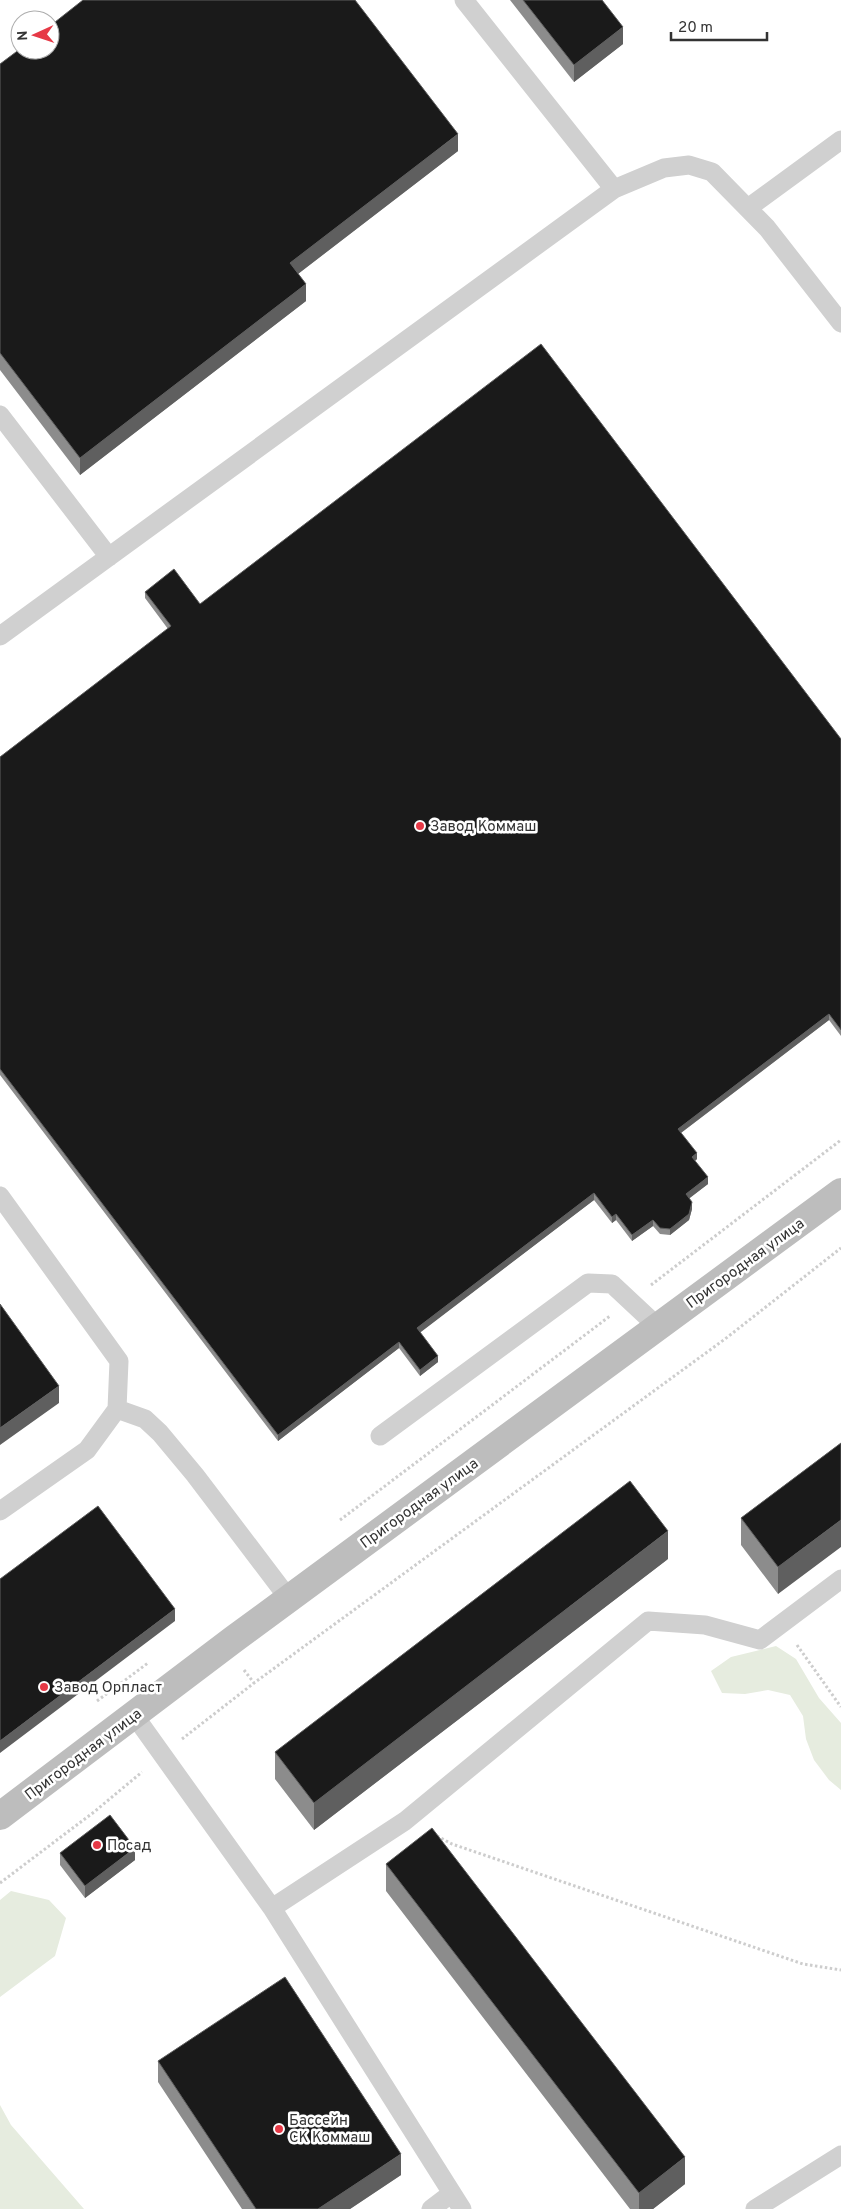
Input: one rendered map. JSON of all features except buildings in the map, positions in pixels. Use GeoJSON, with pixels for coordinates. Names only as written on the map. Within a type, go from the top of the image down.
{"type":"FeatureCollection","features":[{"type":"Feature","properties":{"kind":"main road","name":"Пригородная улица"},"geometry":{"type":"LineString","coordinates":[[0,1816],[289,1599],[841,1192]]}},
{"type":"Feature","properties":{"kind":"lane"},"geometry":{"type":"LineString","coordinates":[[464,0],[614,189]]}},
{"type":"Feature","properties":{"kind":"lane"},"geometry":{"type":"LineString","coordinates":[[748,208],[841,140]]}},
{"type":"Feature","properties":{"kind":"lane"},"geometry":{"type":"LineString","coordinates":[[0,636],[614,189],[664,168],[689,165],[712,172],[768,228],[841,323]]}},
{"type":"Feature","properties":{"kind":"lane"},"geometry":{"type":"LineString","coordinates":[[0,415],[109,557]]}},
{"type":"Feature","properties":{"kind":"lane"},"geometry":{"type":"LineString","coordinates":[[0,1196],[119,1361],[116,1409],[87,1450],[0,1511]]}},
{"type":"Feature","properties":{"kind":"lane"},"geometry":{"type":"LineString","coordinates":[[380,1436],[588,1283],[612,1284],[658,1327]]}},
{"type":"Feature","properties":{"kind":"lane"},"geometry":{"type":"LineString","coordinates":[[116,1409],[145,1419],[160,1433],[195,1475],[289,1599]]}},
{"type":"Feature","properties":{"kind":"lane"},"geometry":{"type":"LineString","coordinates":[[272,1908],[405,1820],[648,1622],[705,1625],[760,1640],[841,1579]]}},
{"type":"Feature","properties":{"kind":"lane"},"geometry":{"type":"LineString","coordinates":[[134,1715],[272,1908],[462,2209]]}},
{"type":"Feature","properties":{"kind":"lane"},"geometry":{"type":"LineString","coordinates":[[754,2209],[841,2154]]}},
{"type":"Feature","properties":{"kind":"lane"},"geometry":{"type":"LineString","coordinates":[[431,2209],[452,2193]]}},
{"type":"Feature","properties":{"kind":"path"},"geometry":{"type":"LineString","coordinates":[[340,1520],[841,1140]]}},
{"type":"Feature","properties":{"kind":"path"},"geometry":{"type":"LineString","coordinates":[[0,1883],[94,1812],[254,1683],[725,1339],[841,1248]]}},
{"type":"Feature","properties":{"kind":"path"},"geometry":{"type":"LineString","coordinates":[[782,1623],[841,1707]]}},
{"type":"Feature","properties":{"kind":"path"},"geometry":{"type":"LineString","coordinates":[[92,1705],[153,1659]]}},
{"type":"Feature","properties":{"kind":"path"},"geometry":{"type":"LineString","coordinates":[[405,1820],[461,1847],[803,1964],[841,1970]]}},
{"type":"Feature","properties":{"kind":"shaded area"},"geometry":{"type":"Polygon","coordinates":[[[776,1646],[796,1659],[819,1698],[841,1723],[841,1790],[829,1780],[814,1760],[806,1739],[803,1716],[790,1695],[768,1690],[745,1694],[722,1693],[711,1671],[731,1657],[776,1646]]]}},
{"type":"Feature","properties":{"kind":"shaded area"},"geometry":{"type":"Polygon","coordinates":[[[11,1891],[49,1900],[66,1918],[55,1956],[0,1997],[0,1900],[11,1891]]]}},
{"type":"Feature","properties":{"kind":"shaded area"},"geometry":{"type":"Polygon","coordinates":[[[0,2105],[11,2125],[84,2209],[0,2209],[0,2105]]]}},
{"type":"Feature","properties":{"kind":"place","name":"Завод Коммаш"},"geometry":{"type":"Point","coordinates":[420,826]}},
{"type":"Feature","properties":{"kind":"place","name":"Завод Орпласт"},"geometry":{"type":"Point","coordinates":[44,1687]}},
{"type":"Feature","properties":{"kind":"place","name":"Посад"},"geometry":{"type":"Point","coordinates":[97,1845]}},
{"type":"Feature","properties":{"kind":"place","name":"Бассейн СК Коммаш"},"geometry":{"type":"Point","coordinates":[279,2129]}}]}
